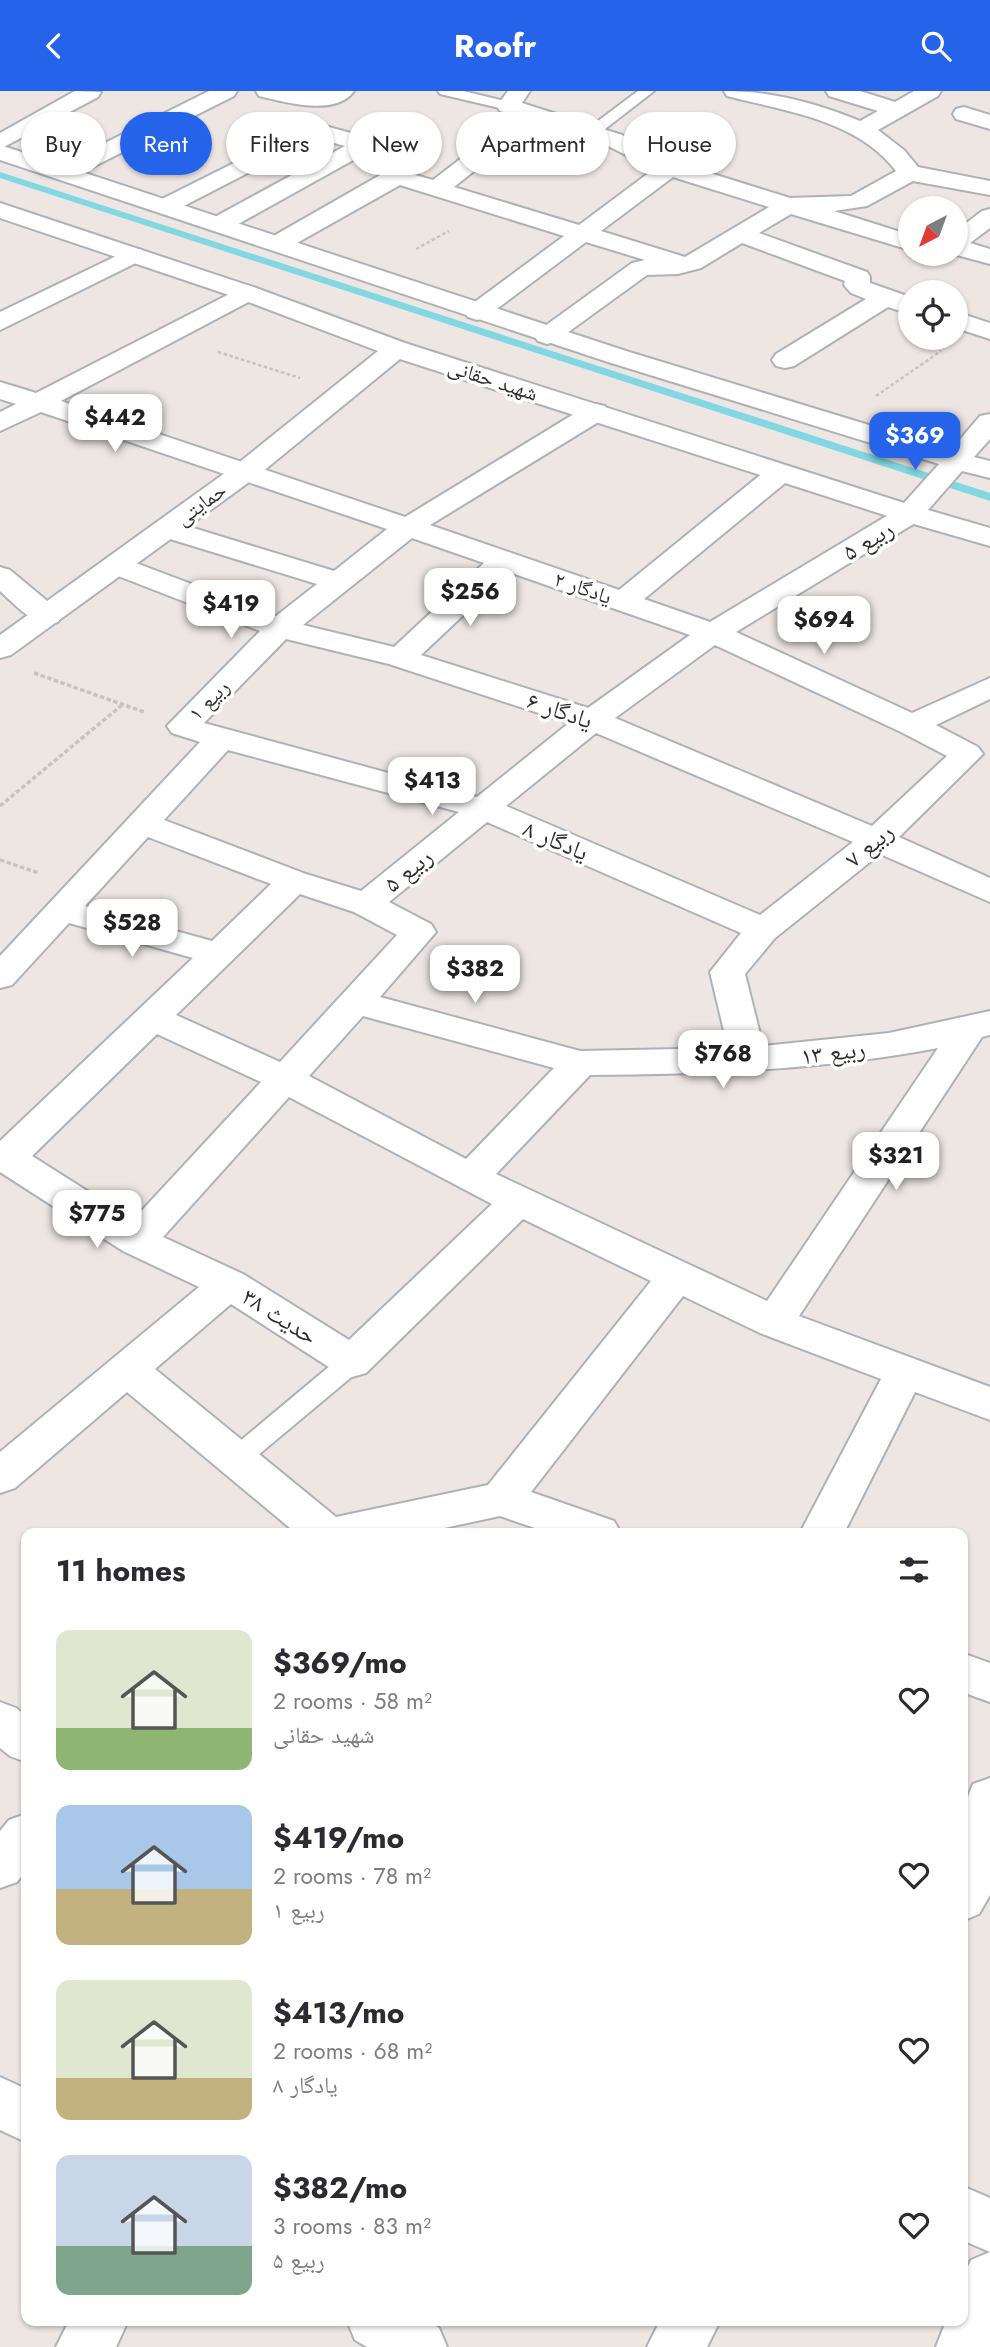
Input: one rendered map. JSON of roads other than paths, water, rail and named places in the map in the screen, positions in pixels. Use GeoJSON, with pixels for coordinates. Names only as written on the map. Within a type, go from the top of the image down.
{"type":"FeatureCollection","features":[{"type":"Feature","properties":{"kind":"street"},"geometry":{"type":"LineString","coordinates":[[106,151],[226,91]]}},
{"type":"Feature","properties":{"kind":"street"},"geometry":{"type":"LineString","coordinates":[[267,91],[317,101],[343,91]]}},
{"type":"Feature","properties":{"kind":"street"},"geometry":{"type":"LineString","coordinates":[[735,91],[834,119],[860,131],[891,148],[910,173]]}},
{"type":"Feature","properties":{"kind":"street"},"geometry":{"type":"LineString","coordinates":[[837,91],[897,110]]}},
{"type":"Feature","properties":{"kind":"street"},"geometry":{"type":"LineString","coordinates":[[860,131],[930,91]]}},
{"type":"Feature","properties":{"kind":"street"},"geometry":{"type":"LineString","coordinates":[[0,142],[90,92]]}},
{"type":"Feature","properties":{"kind":"street"},"geometry":{"type":"LineString","coordinates":[[514,99],[533,112]]}},
{"type":"Feature","properties":{"kind":"street"},"geometry":{"type":"LineString","coordinates":[[964,114],[990,122]]}},
{"type":"Feature","properties":{"kind":"street"},"geometry":{"type":"LineString","coordinates":[[166,206],[314,130],[363,142],[365,145],[222,223]]}},
{"type":"Feature","properties":{"kind":"street"},"geometry":{"type":"LineString","coordinates":[[0,152],[21,158]]}},
{"type":"Feature","properties":{"kind":"street"},"geometry":{"type":"LineString","coordinates":[[547,335],[641,268],[685,265],[789,205],[859,201],[910,173],[990,188]]}},
{"type":"Feature","properties":{"kind":"street"},"geometry":{"type":"LineString","coordinates":[[438,188],[456,174]]}},
{"type":"Feature","properties":{"kind":"street"},"geometry":{"type":"LineString","coordinates":[[74,175],[716,390],[990,470]]}},
{"type":"Feature","properties":{"kind":"street"},"geometry":{"type":"LineString","coordinates":[[477,312],[660,175]]}},
{"type":"Feature","properties":{"kind":"street"},"geometry":{"type":"LineString","coordinates":[[693,175],[898,239]]}},
{"type":"Feature","properties":{"kind":"street"},"geometry":{"type":"LineString","coordinates":[[279,243],[390,179],[401,178],[685,265]]}},
{"type":"Feature","properties":{"kind":"street","name":"شهید حقانی"},"geometry":{"type":"LineString","coordinates":[[0,210],[247,293],[396,349],[909,514],[990,537]]}},
{"type":"Feature","properties":{"kind":"street"},"geometry":{"type":"LineString","coordinates":[[968,233],[990,216]]}},
{"type":"Feature","properties":{"kind":"street"},"geometry":{"type":"LineString","coordinates":[[739,234],[858,277],[857,285],[860,288],[898,302]]}},
{"type":"Feature","properties":{"kind":"street"},"geometry":{"type":"LineString","coordinates":[[968,251],[990,257]]}},
{"type":"Feature","properties":{"kind":"street"},"geometry":{"type":"LineString","coordinates":[[0,322],[133,255]]}},
{"type":"Feature","properties":{"kind":"street"},"geometry":{"type":"LineString","coordinates":[[0,423],[247,293]]}},
{"type":"Feature","properties":{"kind":"street"},"geometry":{"type":"LineString","coordinates":[[785,360],[885,298]]}},
{"type":"Feature","properties":{"kind":"street","name":"حمایتی"},"geometry":{"type":"LineString","coordinates":[[0,649],[246,471],[396,349]]}},
{"type":"Feature","properties":{"kind":"street","name":"یادگار ۲"},"geometry":{"type":"LineString","coordinates":[[0,390],[409,526],[713,633],[912,725]]}},
{"type":"Feature","properties":{"kind":"street","name":"ربیع ۱"},"geometry":{"type":"LineString","coordinates":[[0,977],[15,940],[60,910],[220,739],[183,726],[280,628],[409,526],[596,412]]}},
{"type":"Feature","properties":{"kind":"street","name":"ربیع ۵"},"geometry":{"type":"LineString","coordinates":[[137,1241],[419,932],[366,904],[592,720],[713,633],[909,514],[990,422]]}},
{"type":"Feature","properties":{"kind":"street"},"geometry":{"type":"LineString","coordinates":[[623,602],[780,473]]}},
{"type":"Feature","properties":{"kind":"street"},"geometry":{"type":"LineString","coordinates":[[167,529],[337,581]]}},
{"type":"Feature","properties":{"kind":"street"},"geometry":{"type":"LineString","coordinates":[[400,658],[505,561]]}},
{"type":"Feature","properties":{"kind":"street","name":"یادگار ۶"},"geometry":{"type":"LineString","coordinates":[[118,566],[280,628],[400,658],[592,720],[877,840],[990,891]]}},
{"type":"Feature","properties":{"kind":"street"},"geometry":{"type":"LineString","coordinates":[[0,576],[47,615]]}},
{"type":"Feature","properties":{"kind":"street"},"geometry":{"type":"LineString","coordinates":[[912,725],[985,695]]}},
{"type":"Feature","properties":{"kind":"street","name":"ربیع ۷"},"geometry":{"type":"LineString","coordinates":[[749,1060],[727,972],[763,930],[877,840],[967,754],[912,725]]}},
{"type":"Feature","properties":{"kind":"street","name":"یادگار ۸"},"geometry":{"type":"LineString","coordinates":[[220,739],[485,809],[763,930]]}},
{"type":"Feature","properties":{"kind":"street"},"geometry":{"type":"LineString","coordinates":[[142,823],[294,881],[366,904]]}},
{"type":"Feature","properties":{"kind":"street"},"geometry":{"type":"LineString","coordinates":[[229,1284],[137,1241],[3,1156],[294,881]]}},
{"type":"Feature","properties":{"kind":"street"},"geometry":{"type":"LineString","coordinates":[[60,910],[219,954]]}},
{"type":"Feature","properties":{"kind":"street","name":"ربیع ۱۳"},"geometry":{"type":"LineString","coordinates":[[355,1002],[580,1063],[749,1060],[835,1054],[979,1026]]}},
{"type":"Feature","properties":{"kind":"street"},"geometry":{"type":"LineString","coordinates":[[152,1018],[285,1079],[470,1178],[774,1322],[988,1401]]}},
{"type":"Feature","properties":{"kind":"street"},"geometry":{"type":"LineString","coordinates":[[774,1322],[979,1026]]}},
{"type":"Feature","properties":{"kind":"street"},"geometry":{"type":"LineString","coordinates":[[470,1178],[580,1063]]}},
{"type":"Feature","properties":{"kind":"street"},"geometry":{"type":"LineString","coordinates":[[352,1362],[519,1201]]}},
{"type":"Feature","properties":{"kind":"street"},"geometry":{"type":"LineString","coordinates":[[500,1499],[677,1276]]}},
{"type":"Feature","properties":{"kind":"street","name":"حدیث ۳۸"},"geometry":{"type":"LineString","coordinates":[[0,1476],[229,1284],[352,1362]]}},
{"type":"Feature","properties":{"kind":"street"},"geometry":{"type":"LineString","coordinates":[[127,1369],[320,1528]]}},
{"type":"Feature","properties":{"kind":"street"},"geometry":{"type":"LineString","coordinates":[[825,1528],[905,1372]]}},
{"type":"Feature","properties":{"kind":"street"},"geometry":{"type":"LineString","coordinates":[[364,1528],[500,1499],[552,1526]]}},
{"type":"Feature","properties":{"kind":"street"},"geometry":{"type":"LineString","coordinates":[[968,1674],[990,1683]]}},
{"type":"Feature","properties":{"kind":"street"},"geometry":{"type":"LineString","coordinates":[[0,1722],[21,1738]]}},
{"type":"Feature","properties":{"kind":"street"},"geometry":{"type":"LineString","coordinates":[[977,1881],[990,1799]]}},
{"type":"Feature","properties":{"kind":"street"},"geometry":{"type":"LineString","coordinates":[[0,1867],[21,1841]]}},
{"type":"Feature","properties":{"kind":"street"},"geometry":{"type":"LineString","coordinates":[[0,2102],[21,2114]]}},
{"type":"Feature","properties":{"kind":"street"},"geometry":{"type":"LineString","coordinates":[[968,2215],[990,2226]]}},
{"type":"Feature","properties":{"kind":"street"},"geometry":{"type":"LineString","coordinates":[[963,2347],[990,2279]]}},
{"type":"Feature","properties":{"kind":"street"},"geometry":{"type":"LineString","coordinates":[[83,2347],[98,2326]]}},
{"type":"Feature","properties":{"kind":"street"},"geometry":{"type":"LineString","coordinates":[[383,2326],[420,2347]]}},
{"type":"Feature","properties":{"kind":"street"},"geometry":{"type":"LineString","coordinates":[[674,2347],[689,2326]]}},
{"type":"Feature","properties":{"kind":"lane"},"geometry":{"type":"LineString","coordinates":[[445,91],[514,99]]}},
{"type":"Feature","properties":{"kind":"lane"},"geometry":{"type":"LineString","coordinates":[[609,120],[647,91]]}},
{"type":"Feature","properties":{"kind":"lane"},"geometry":{"type":"LineString","coordinates":[[236,1458],[352,1362]]}},
{"type":"Feature","properties":{"kind":"waterway"},"geometry":{"type":"LineString","coordinates":[[0,175],[990,497]]}}]}
